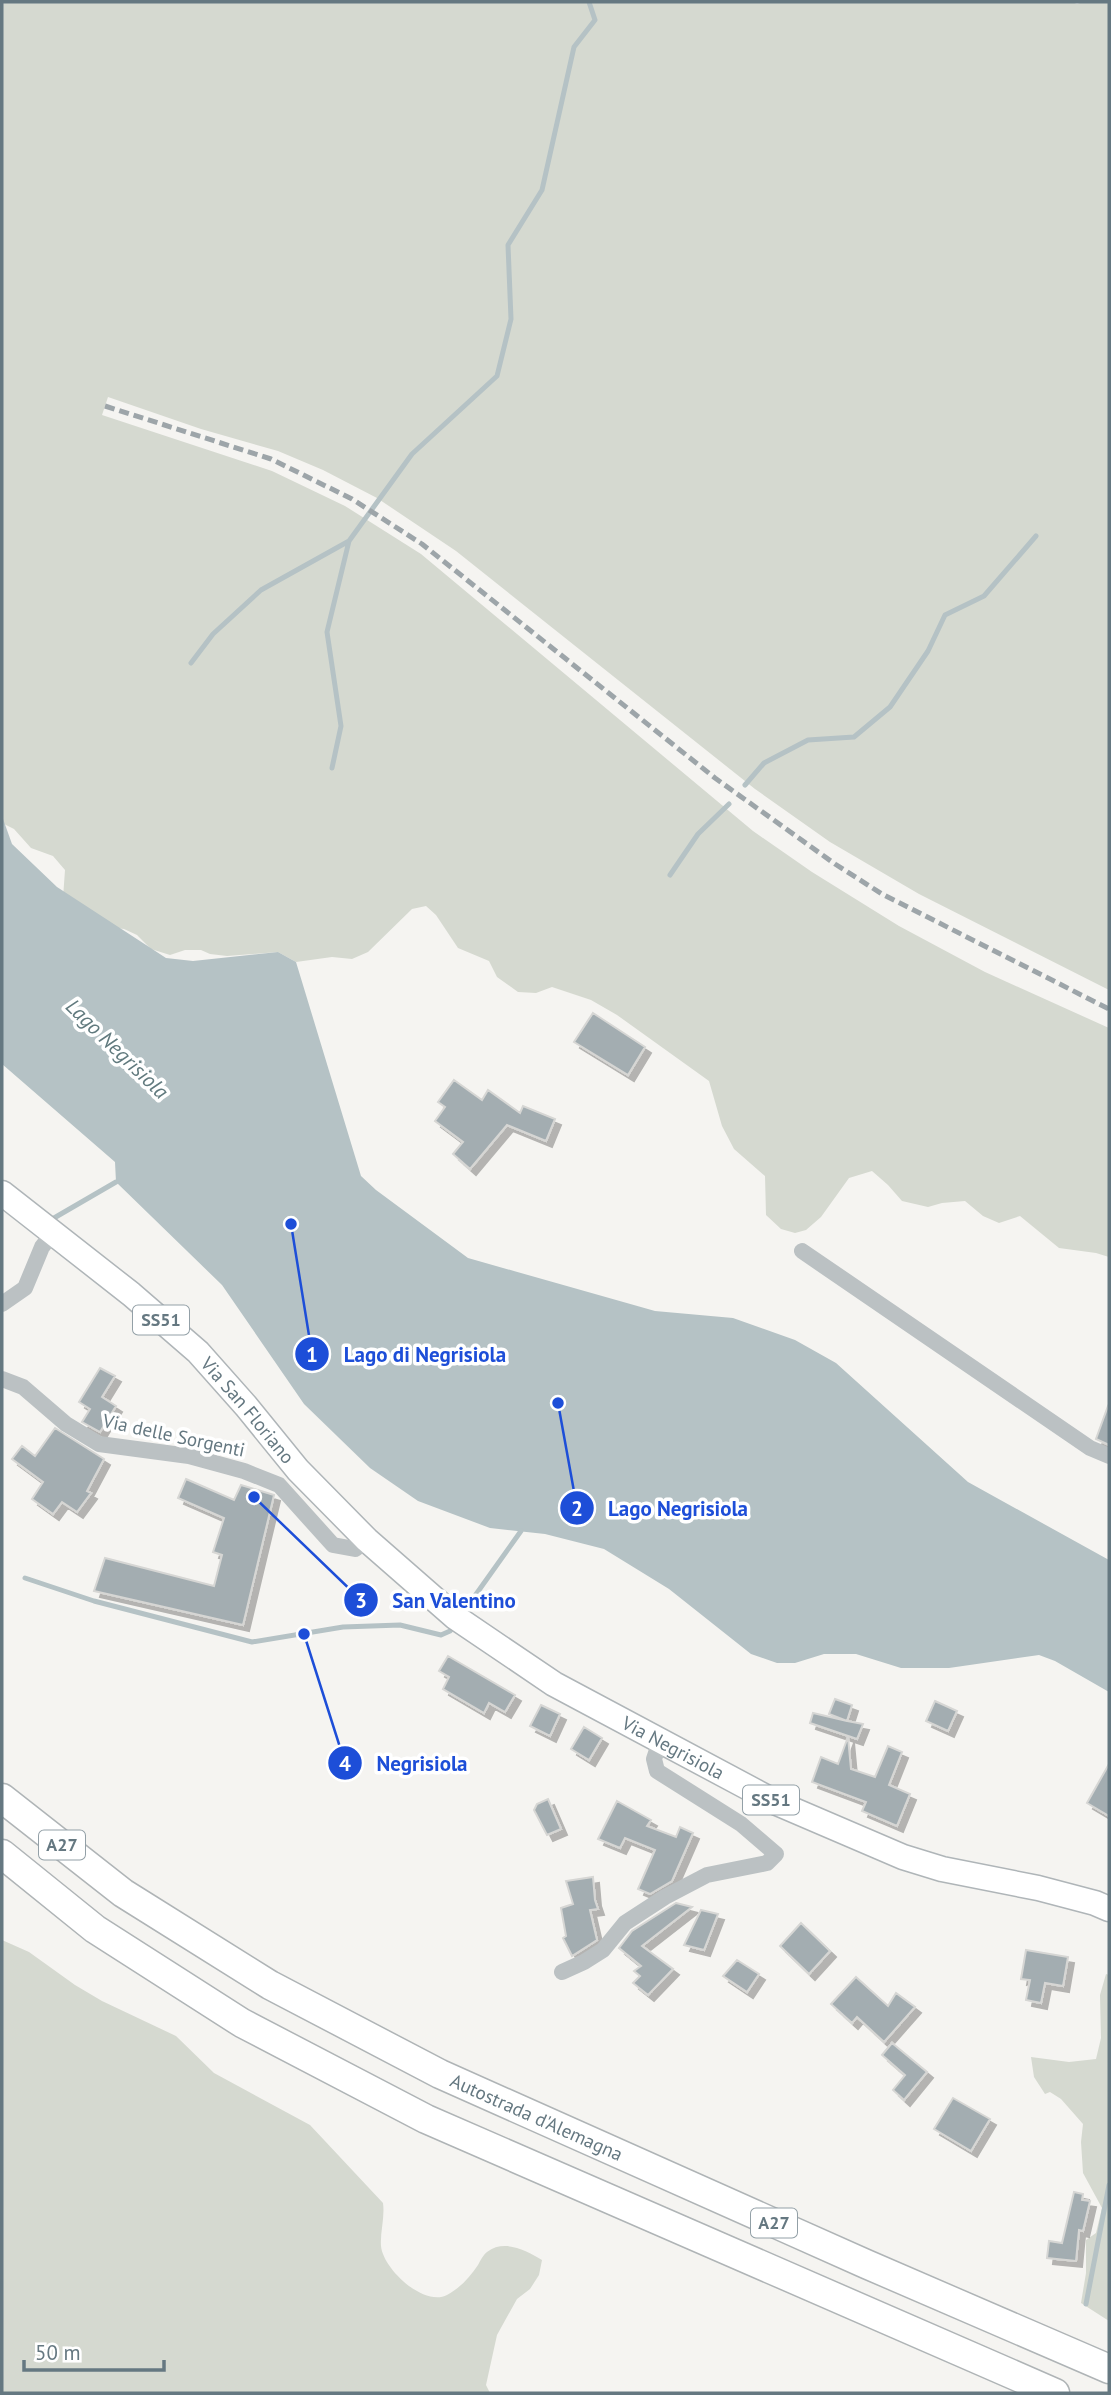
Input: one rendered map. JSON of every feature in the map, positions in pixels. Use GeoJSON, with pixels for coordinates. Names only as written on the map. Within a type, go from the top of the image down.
{"type":"FeatureCollection","features":[{"type":"Feature","properties":{"kind":"highway","name":"Autostrada d'Alemagna"},"geometry":{"type":"LineString","coordinates":[[2,1798],[123,1892],[270,1985],[440,2074],[1109,2369]]}},
{"type":"Feature","properties":{"kind":"highway","name":"A27"},"geometry":{"type":"LineString","coordinates":[[2,1854],[95,1930],[242,2023],[426,2119],[1055,2393]]}},
{"type":"Feature","properties":{"kind":"main road","name":"Via San Floriano"},"geometry":{"type":"LineString","coordinates":[[2,1193],[131,1294],[198,1352],[298,1470]]}},
{"type":"Feature","properties":{"kind":"main road","name":"Via Negrisiola"},"geometry":{"type":"LineString","coordinates":[[298,1470],[368,1540],[458,1619],[554,1684],[778,1803],[903,1857],[942,1869],[1038,1888],[1109,1909]]}},
{"type":"Feature","properties":{"kind":"street"},"geometry":{"type":"LineString","coordinates":[[2,1304],[25,1288],[43,1247],[52,1234]]}},
{"type":"Feature","properties":{"kind":"street"},"geometry":{"type":"LineString","coordinates":[[802,1251],[1090,1448],[1109,1456]]}},
{"type":"Feature","properties":{"kind":"street","name":"Via delle Sorgenti"},"geometry":{"type":"LineString","coordinates":[[2,1379],[23,1387],[66,1423],[99,1444],[189,1456],[244,1471],[279,1485],[333,1545],[355,1549],[368,1540]]}},
{"type":"Feature","properties":{"kind":"street"},"geometry":{"type":"LineString","coordinates":[[562,1972],[603,1950],[625,1923],[665,1897],[707,1875],[767,1863],[776,1854],[741,1824],[657,1772],[654,1759],[660,1741]]}},
{"type":"Feature","properties":{"kind":"shaded area"},"geometry":{"type":"Polygon","coordinates":[[[2,2],[1109,2],[1109,990],[919,894],[830,842],[755,789],[456,551],[377,498],[323,470],[278,451],[201,429],[108,397],[102,415],[272,471],[345,506],[421,554],[753,831],[812,872],[899,926],[985,972],[1109,1028],[1109,1257],[1059,1248],[1020,1216],[999,1223],[983,1216],[965,1201],[928,1207],[902,1201],[872,1171],[849,1178],[821,1217],[806,1230],[795,1233],[781,1229],[766,1215],[765,1176],[734,1149],[722,1126],[709,1081],[617,1015],[591,1000],[552,987],[536,993],[518,992],[497,977],[489,961],[458,948],[436,915],[426,906],[412,909],[368,952],[352,959],[332,957],[296,962],[278,952],[227,956],[201,950],[185,950],[170,955],[151,949],[137,935],[124,929],[108,927],[63,898],[65,870],[53,856],[31,848],[14,829],[2,823],[2,2]]]}},
{"type":"Feature","properties":{"kind":"shaded area"},"geometry":{"type":"Polygon","coordinates":[[[2,1940],[29,1952],[102,2001],[176,2036],[214,2073],[310,2125],[383,2203],[383,2255],[397,2275],[417,2291],[427,2296],[447,2295],[468,2278],[486,2253],[501,2246],[515,2247],[542,2260],[539,2275],[530,2289],[517,2299],[497,2335],[486,2385],[490,2393],[2,2393],[2,1940]]]}},
{"type":"Feature","properties":{"kind":"shaded area"},"geometry":{"type":"Polygon","coordinates":[[[1106,1974],[1109,1975],[1109,2321],[1081,2303],[1086,2273],[1086,2240],[1096,2233],[1102,2208],[1083,2173],[1083,2124],[1061,2099],[1050,2092],[1045,2094],[1034,2077],[1031,2057],[1069,2062],[1096,2059],[1101,2038],[1100,1995],[1106,1974]]]}},
{"type":"Feature","properties":{"kind":"water"},"geometry":{"type":"Polygon","coordinates":[[[2,816],[12,844],[57,887],[166,958],[193,961],[278,952],[296,962],[361,1176],[468,1258],[655,1311],[733,1318],[795,1340],[836,1363],[968,1482],[1109,1560],[1109,1692],[1055,1661],[1039,1655],[949,1668],[901,1668],[856,1654],[824,1654],[795,1663],[777,1663],[751,1654],[669,1589],[604,1549],[545,1534],[490,1528],[418,1501],[370,1468],[304,1404],[222,1285],[116,1182],[115,1162],[2,1064],[2,816]]]}},
{"type":"Feature","properties":{"kind":"building"},"geometry":{"type":"Polygon","coordinates":[[[593,1013],[645,1047],[628,1075],[574,1042],[593,1013]]]}},
{"type":"Feature","properties":{"kind":"building"},"geometry":{"type":"Polygon","coordinates":[[[454,1080],[482,1100],[488,1090],[520,1113],[523,1106],[555,1119],[546,1141],[507,1125],[470,1169],[453,1154],[463,1142],[435,1121],[445,1107],[438,1102],[454,1080]]]}},
{"type":"Feature","properties":{"kind":"building"},"geometry":{"type":"Polygon","coordinates":[[[100,1368],[115,1376],[102,1397],[116,1406],[100,1432],[82,1422],[90,1409],[79,1402],[100,1368]]]}},
{"type":"Feature","properties":{"kind":"building"},"geometry":{"type":"Polygon","coordinates":[[[1109,1407],[1109,1445],[1096,1439],[1109,1407]]]}},
{"type":"Feature","properties":{"kind":"building"},"geometry":{"type":"Polygon","coordinates":[[[55,1428],[104,1459],[87,1491],[91,1493],[77,1512],[62,1502],[53,1514],[32,1499],[43,1482],[12,1459],[22,1446],[35,1456],[55,1428]]]}},
{"type":"Feature","properties":{"kind":"building"},"geometry":{"type":"Polygon","coordinates":[[[186,1479],[234,1500],[241,1485],[274,1495],[243,1625],[94,1591],[105,1558],[214,1586],[222,1555],[213,1552],[224,1518],[178,1498],[186,1479]]]}},
{"type":"Feature","properties":{"kind":"building"},"geometry":{"type":"Polygon","coordinates":[[[448,1656],[515,1695],[505,1712],[489,1703],[484,1713],[443,1689],[449,1677],[439,1671],[448,1656]]]}},
{"type":"Feature","properties":{"kind":"building"},"geometry":{"type":"Polygon","coordinates":[[[835,1699],[852,1705],[847,1721],[829,1714],[835,1699]]]}},
{"type":"Feature","properties":{"kind":"building"},"geometry":{"type":"Polygon","coordinates":[[[935,1701],[957,1711],[948,1731],[926,1721],[935,1701]]]}},
{"type":"Feature","properties":{"kind":"building"},"geometry":{"type":"Polygon","coordinates":[[[541,1705],[560,1714],[550,1736],[530,1726],[541,1705]]]}},
{"type":"Feature","properties":{"kind":"building"},"geometry":{"type":"Polygon","coordinates":[[[813,1713],[863,1724],[857,1739],[810,1723],[813,1713]]]}},
{"type":"Feature","properties":{"kind":"building"},"geometry":{"type":"Polygon","coordinates":[[[584,1727],[602,1738],[589,1760],[571,1749],[584,1727]]]}},
{"type":"Feature","properties":{"kind":"building"},"geometry":{"type":"Polygon","coordinates":[[[848,1737],[851,1769],[875,1777],[888,1746],[902,1752],[889,1785],[910,1794],[897,1826],[862,1811],[866,1802],[812,1782],[821,1757],[838,1764],[848,1737]]]}},
{"type":"Feature","properties":{"kind":"building"},"geometry":{"type":"Polygon","coordinates":[[[1109,1764],[1109,1816],[1087,1803],[1109,1764]]]}},
{"type":"Feature","properties":{"kind":"building"},"geometry":{"type":"Polygon","coordinates":[[[548,1799],[561,1829],[547,1835],[534,1810],[537,1804],[548,1799]]]}},
{"type":"Feature","properties":{"kind":"building"},"geometry":{"type":"Polygon","coordinates":[[[617,1801],[651,1820],[647,1826],[676,1837],[680,1827],[693,1833],[672,1881],[650,1894],[638,1889],[655,1850],[625,1838],[620,1848],[598,1839],[617,1801]]]}},
{"type":"Feature","properties":{"kind":"building"},"geometry":{"type":"Polygon","coordinates":[[[593,1877],[598,1909],[590,1910],[597,1940],[572,1956],[563,1938],[566,1936],[561,1908],[573,1904],[566,1881],[593,1877]]]}},
{"type":"Feature","properties":{"kind":"building"},"geometry":{"type":"Polygon","coordinates":[[[676,1903],[692,1907],[642,1946],[673,1969],[648,1995],[633,1983],[640,1976],[634,1971],[641,1966],[619,1948],[632,1931],[676,1903]]]}},
{"type":"Feature","properties":{"kind":"building"},"geometry":{"type":"Polygon","coordinates":[[[701,1910],[718,1914],[704,1950],[684,1945],[701,1910]]]}},
{"type":"Feature","properties":{"kind":"building"},"geometry":{"type":"Polygon","coordinates":[[[801,1923],[830,1951],[809,1974],[780,1946],[801,1923]]]}},
{"type":"Feature","properties":{"kind":"building"},"geometry":{"type":"Polygon","coordinates":[[[1026,1950],[1068,1957],[1063,1986],[1045,1983],[1041,2003],[1026,2000],[1030,1980],[1021,1979],[1026,1950]]]}},
{"type":"Feature","properties":{"kind":"building"},"geometry":{"type":"Polygon","coordinates":[[[737,1960],[759,1974],[747,1992],[723,1976],[737,1960]]]}},
{"type":"Feature","properties":{"kind":"building"},"geometry":{"type":"Polygon","coordinates":[[[856,1977],[888,2006],[896,1993],[915,2007],[884,2042],[857,2017],[852,2023],[831,2004],[856,1977]]]}},
{"type":"Feature","properties":{"kind":"building"},"geometry":{"type":"Polygon","coordinates":[[[892,2043],[927,2072],[904,2100],[893,2090],[905,2075],[882,2055],[892,2043]]]}},
{"type":"Feature","properties":{"kind":"building"},"geometry":{"type":"Polygon","coordinates":[[[953,2098],[990,2119],[971,2151],[934,2129],[953,2098]]]}},
{"type":"Feature","properties":{"kind":"building"},"geometry":{"type":"Polygon","coordinates":[[[1074,2192],[1083,2194],[1082,2200],[1090,2201],[1083,2231],[1079,2230],[1076,2261],[1047,2258],[1049,2241],[1062,2243],[1074,2192]]]}},
{"type":"Feature","properties":{"kind":"waterway"},"geometry":{"type":"LineString","coordinates":[[191,663],[213,634],[261,590],[349,541],[412,454],[497,376],[511,319],[508,245],[542,190],[574,47],[595,20],[589,2]]}},
{"type":"Feature","properties":{"kind":"waterway"},"geometry":{"type":"LineString","coordinates":[[745,785],[764,763],[808,740],[854,737],[890,707],[928,651],[945,615],[984,596],[1036,536]]}},
{"type":"Feature","properties":{"kind":"waterway"},"geometry":{"type":"LineString","coordinates":[[332,768],[341,726],[327,632],[349,541]]}},
{"type":"Feature","properties":{"kind":"waterway"},"geometry":{"type":"LineString","coordinates":[[670,875],[698,834],[729,804]]}},
{"type":"Feature","properties":{"kind":"waterway"},"geometry":{"type":"LineString","coordinates":[[54,1218],[116,1182]]}},
{"type":"Feature","properties":{"kind":"waterway"},"geometry":{"type":"LineString","coordinates":[[462,1614],[521,1531]]}},
{"type":"Feature","properties":{"kind":"waterway"},"geometry":{"type":"LineString","coordinates":[[25,1578],[94,1601],[252,1642],[343,1627],[400,1625],[441,1635],[450,1631],[454,1625]]}},
{"type":"Feature","properties":{"kind":"waterway"},"geometry":{"type":"LineString","coordinates":[[1086,2304],[1109,2185]]}},
{"type":"Feature","properties":{"kind":"railway"},"geometry":{"type":"LineString","coordinates":[[105,406],[271,459],[352,499],[422,544],[715,778],[835,864],[882,894],[1109,1009]]}},
{"type":"Feature","properties":{"kind":"place","name":"Lago di Negrisiola"},"geometry":{"type":"Point","coordinates":[291,1224]}},
{"type":"Feature","properties":{"kind":"place","name":"Lago Negrisiola"},"geometry":{"type":"Point","coordinates":[558,1403]}},
{"type":"Feature","properties":{"kind":"place","name":"San Valentino"},"geometry":{"type":"Point","coordinates":[254,1497]}},
{"type":"Feature","properties":{"kind":"place","name":"Negrisiola"},"geometry":{"type":"Point","coordinates":[304,1634]}}]}
